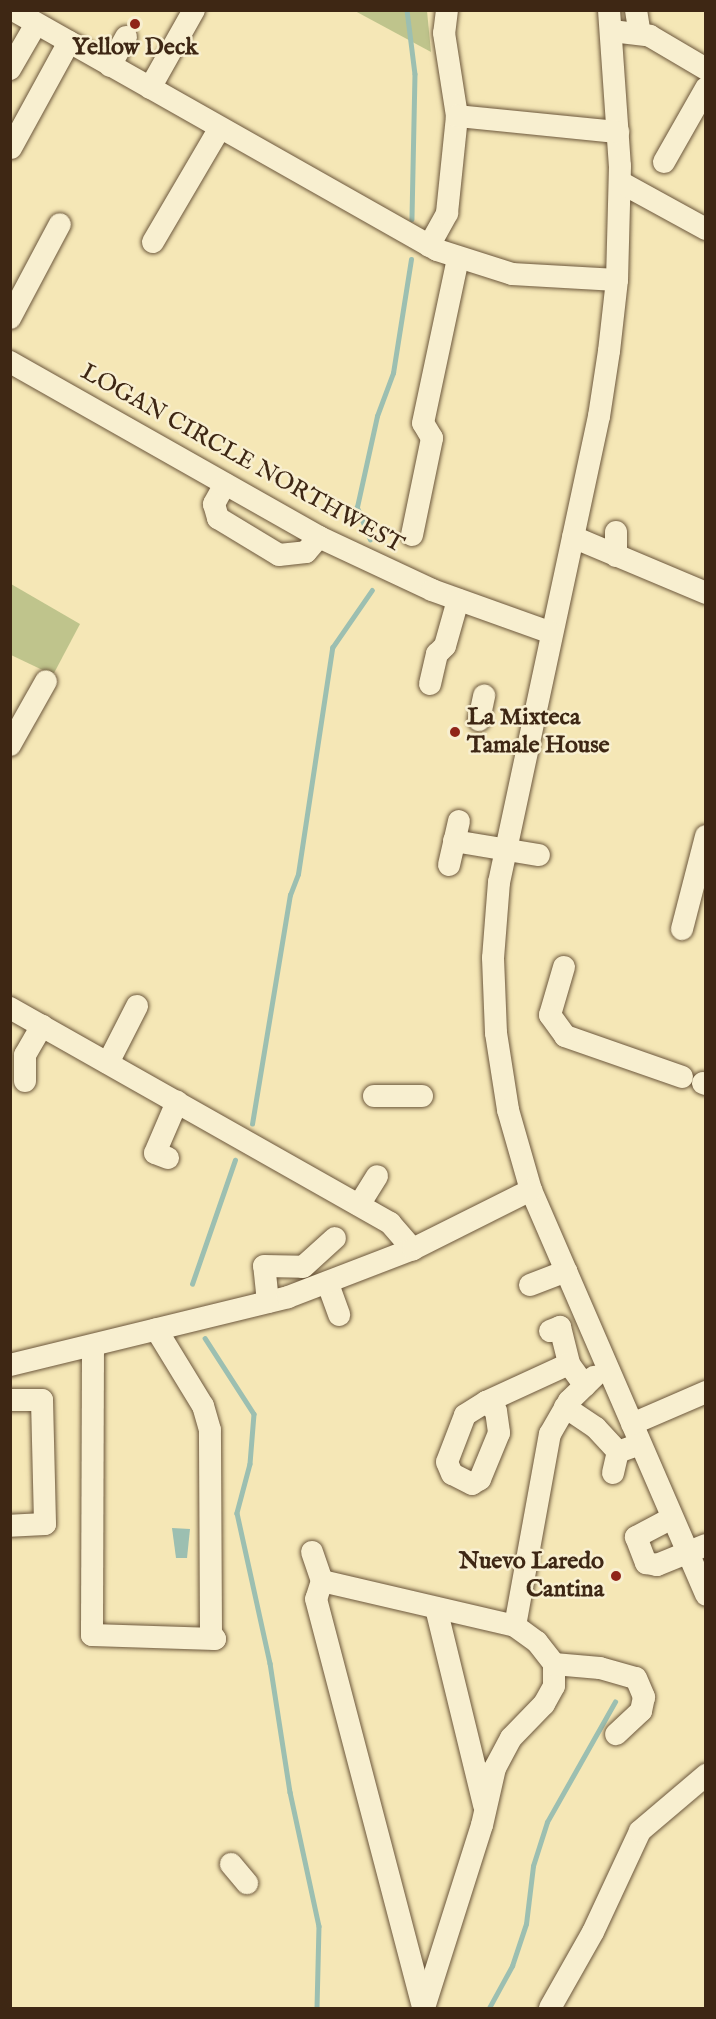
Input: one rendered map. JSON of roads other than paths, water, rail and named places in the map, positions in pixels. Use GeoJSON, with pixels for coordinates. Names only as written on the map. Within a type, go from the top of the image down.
{"type":"FeatureCollection","features":[{"type":"Feature","properties":{"kind":"street"},"geometry":{"type":"LineString","coordinates":[[13,10],[429,246],[458,259],[512,274],[616,280]]}},
{"type":"Feature","properties":{"kind":"street"},"geometry":{"type":"LineString","coordinates":[[150,88],[194,10]]}},
{"type":"Feature","properties":{"kind":"street"},"geometry":{"type":"LineString","coordinates":[[429,246],[447,213],[457,116],[444,33],[447,10]]}},
{"type":"Feature","properties":{"kind":"street"},"geometry":{"type":"LineString","coordinates":[[636,10],[640,34]]}},
{"type":"Feature","properties":{"kind":"street"},"geometry":{"type":"LineString","coordinates":[[705,69],[650,36],[611,21],[620,182],[616,280],[599,416],[504,852],[493,958],[496,1033],[508,1110],[531,1190],[672,1518],[696,1549],[705,1595]]}},
{"type":"Feature","properties":{"kind":"street"},"geometry":{"type":"LineString","coordinates":[[10,69],[36,24]]}},
{"type":"Feature","properties":{"kind":"street"},"geometry":{"type":"LineString","coordinates":[[110,66],[126,38]]}},
{"type":"Feature","properties":{"kind":"street"},"geometry":{"type":"LineString","coordinates":[[11,148],[69,42]]}},
{"type":"Feature","properties":{"kind":"street"},"geometry":{"type":"LineString","coordinates":[[664,162],[705,88]]}},
{"type":"Feature","properties":{"kind":"street"},"geometry":{"type":"LineString","coordinates":[[457,116],[618,132]]}},
{"type":"Feature","properties":{"kind":"street"},"geometry":{"type":"LineString","coordinates":[[153,242],[220,128]]}},
{"type":"Feature","properties":{"kind":"street"},"geometry":{"type":"LineString","coordinates":[[620,182],[705,229]]}},
{"type":"Feature","properties":{"kind":"street"},"geometry":{"type":"LineString","coordinates":[[10,318],[60,224]]}},
{"type":"Feature","properties":{"kind":"street"},"geometry":{"type":"LineString","coordinates":[[412,536],[432,438],[423,423],[458,259]]}},
{"type":"Feature","properties":{"kind":"street","name":"LOGAN CIRCLE NORTHWEST"},"geometry":{"type":"LineString","coordinates":[[11,364],[157,456],[199,459],[225,484],[458,600],[552,633]]}},
{"type":"Feature","properties":{"kind":"street"},"geometry":{"type":"LineString","coordinates":[[225,484],[214,504],[214,513],[244,535],[286,556],[311,550],[321,532]]}},
{"type":"Feature","properties":{"kind":"street"},"geometry":{"type":"LineString","coordinates":[[616,532],[616,556]]}},
{"type":"Feature","properties":{"kind":"street"},"geometry":{"type":"LineString","coordinates":[[573,537],[705,593]]}},
{"type":"Feature","properties":{"kind":"street"},"geometry":{"type":"LineString","coordinates":[[430,684],[437,654],[446,646],[458,600]]}},
{"type":"Feature","properties":{"kind":"street"},"geometry":{"type":"LineString","coordinates":[[10,745],[46,681]]}},
{"type":"Feature","properties":{"kind":"street"},"geometry":{"type":"LineString","coordinates":[[479,720],[484,696]]}},
{"type":"Feature","properties":{"kind":"street"},"geometry":{"type":"LineString","coordinates":[[449,865],[457,831],[504,852],[539,855]]}},
{"type":"Feature","properties":{"kind":"street"},"geometry":{"type":"LineString","coordinates":[[682,929],[705,836]]}},
{"type":"Feature","properties":{"kind":"street"},"geometry":{"type":"LineString","coordinates":[[564,967],[550,1015],[565,1036],[697,1081]]}},
{"type":"Feature","properties":{"kind":"street"},"geometry":{"type":"LineString","coordinates":[[108,1063],[137,1006]]}},
{"type":"Feature","properties":{"kind":"street"},"geometry":{"type":"LineString","coordinates":[[10,1008],[359,1205],[402,1232],[413,1249]]}},
{"type":"Feature","properties":{"kind":"street"},"geometry":{"type":"LineString","coordinates":[[25,1081],[18,1051],[42,1026]]}},
{"type":"Feature","properties":{"kind":"street"},"geometry":{"type":"LineString","coordinates":[[374,1096],[422,1096]]}},
{"type":"Feature","properties":{"kind":"street"},"geometry":{"type":"LineString","coordinates":[[168,1158],[155,1153],[177,1102]]}},
{"type":"Feature","properties":{"kind":"street"},"geometry":{"type":"LineString","coordinates":[[359,1205],[377,1176]]}},
{"type":"Feature","properties":{"kind":"street"},"geometry":{"type":"LineString","coordinates":[[10,1365],[93,1347],[268,1302],[327,1284],[413,1249],[531,1190]]}},
{"type":"Feature","properties":{"kind":"street"},"geometry":{"type":"LineString","coordinates":[[268,1302],[264,1266],[303,1267],[335,1238]]}},
{"type":"Feature","properties":{"kind":"street"},"geometry":{"type":"LineString","coordinates":[[530,1285],[566,1271]]}},
{"type":"Feature","properties":{"kind":"street"},"geometry":{"type":"LineString","coordinates":[[327,1284],[339,1315]]}},
{"type":"Feature","properties":{"kind":"street"},"geometry":{"type":"LineString","coordinates":[[550,1331],[560,1327],[569,1364],[585,1386]]}},
{"type":"Feature","properties":{"kind":"street"},"geometry":{"type":"LineString","coordinates":[[93,1347],[92,1635],[215,1639],[211,1633],[213,1452],[203,1406],[156,1329]]}},
{"type":"Feature","properties":{"kind":"street"},"geometry":{"type":"LineString","coordinates":[[486,1402],[569,1364]]}},
{"type":"Feature","properties":{"kind":"street"},"geometry":{"type":"LineString","coordinates":[[515,1626],[550,1434],[565,1407],[606,1365]]}},
{"type":"Feature","properties":{"kind":"street"},"geometry":{"type":"LineString","coordinates":[[565,1407],[596,1428],[615,1463],[636,1434],[705,1392]]}},
{"type":"Feature","properties":{"kind":"street"},"geometry":{"type":"LineString","coordinates":[[10,1400],[42,1400],[45,1524],[10,1526]]}},
{"type":"Feature","properties":{"kind":"street"},"geometry":{"type":"LineString","coordinates":[[672,1518],[636,1537],[646,1563],[657,1565],[696,1549]]}},
{"type":"Feature","properties":{"kind":"street"},"geometry":{"type":"LineString","coordinates":[[312,1552],[322,1581],[316,1599],[424,2008]]}},
{"type":"Feature","properties":{"kind":"street"},"geometry":{"type":"LineString","coordinates":[[322,1581],[515,1626],[537,1642],[554,1664],[554,1686],[543,1704],[511,1738],[495,1768],[485,1810],[424,2008]]}},
{"type":"Feature","properties":{"kind":"street"},"geometry":{"type":"LineString","coordinates":[[436,1608],[485,1810]]}},
{"type":"Feature","properties":{"kind":"street"},"geometry":{"type":"LineString","coordinates":[[554,1664],[600,1668],[636,1678],[644,1697],[641,1711],[616,1734]]}},
{"type":"Feature","properties":{"kind":"street"},"geometry":{"type":"LineString","coordinates":[[550,2008],[593,1932],[639,1831],[705,1775]]}},
{"type":"Feature","properties":{"kind":"street"},"geometry":{"type":"LineString","coordinates":[[231,1864],[248,1883]]}},
{"type":"Feature","properties":{"kind":"waterway"},"geometry":{"type":"LineString","coordinates":[[407,10],[415,74],[412,219]]}},
{"type":"Feature","properties":{"kind":"waterway"},"geometry":{"type":"LineString","coordinates":[[370,540],[357,507],[377,416],[393,373],[411,259]]}},
{"type":"Feature","properties":{"kind":"waterway"},"geometry":{"type":"LineString","coordinates":[[252,1124],[290,895],[298,874],[332,648],[372,590]]}},
{"type":"Feature","properties":{"kind":"waterway"},"geometry":{"type":"LineString","coordinates":[[192,1284],[235,1160]]}},
{"type":"Feature","properties":{"kind":"waterway"},"geometry":{"type":"LineString","coordinates":[[205,1338],[254,1414],[250,1464],[237,1513],[270,1663],[290,1792],[319,1926],[317,2008]]}},
{"type":"Feature","properties":{"kind":"waterway"},"geometry":{"type":"LineString","coordinates":[[489,2008],[512,1966],[526,1924],[533,1866],[547,1822],[615,1702]]}},
{"type":"Feature","properties":{"kind":"place","name":"Yellow Deck"},"geometry":{"type":"Point","coordinates":[135,24]}},
{"type":"Feature","properties":{"kind":"place","name":"La Mixteca Tamale House"},"geometry":{"type":"Point","coordinates":[455,732]}},
{"type":"Feature","properties":{"kind":"place","name":"Nuevo Laredo Cantina"},"geometry":{"type":"Point","coordinates":[616,1576]}}]}
